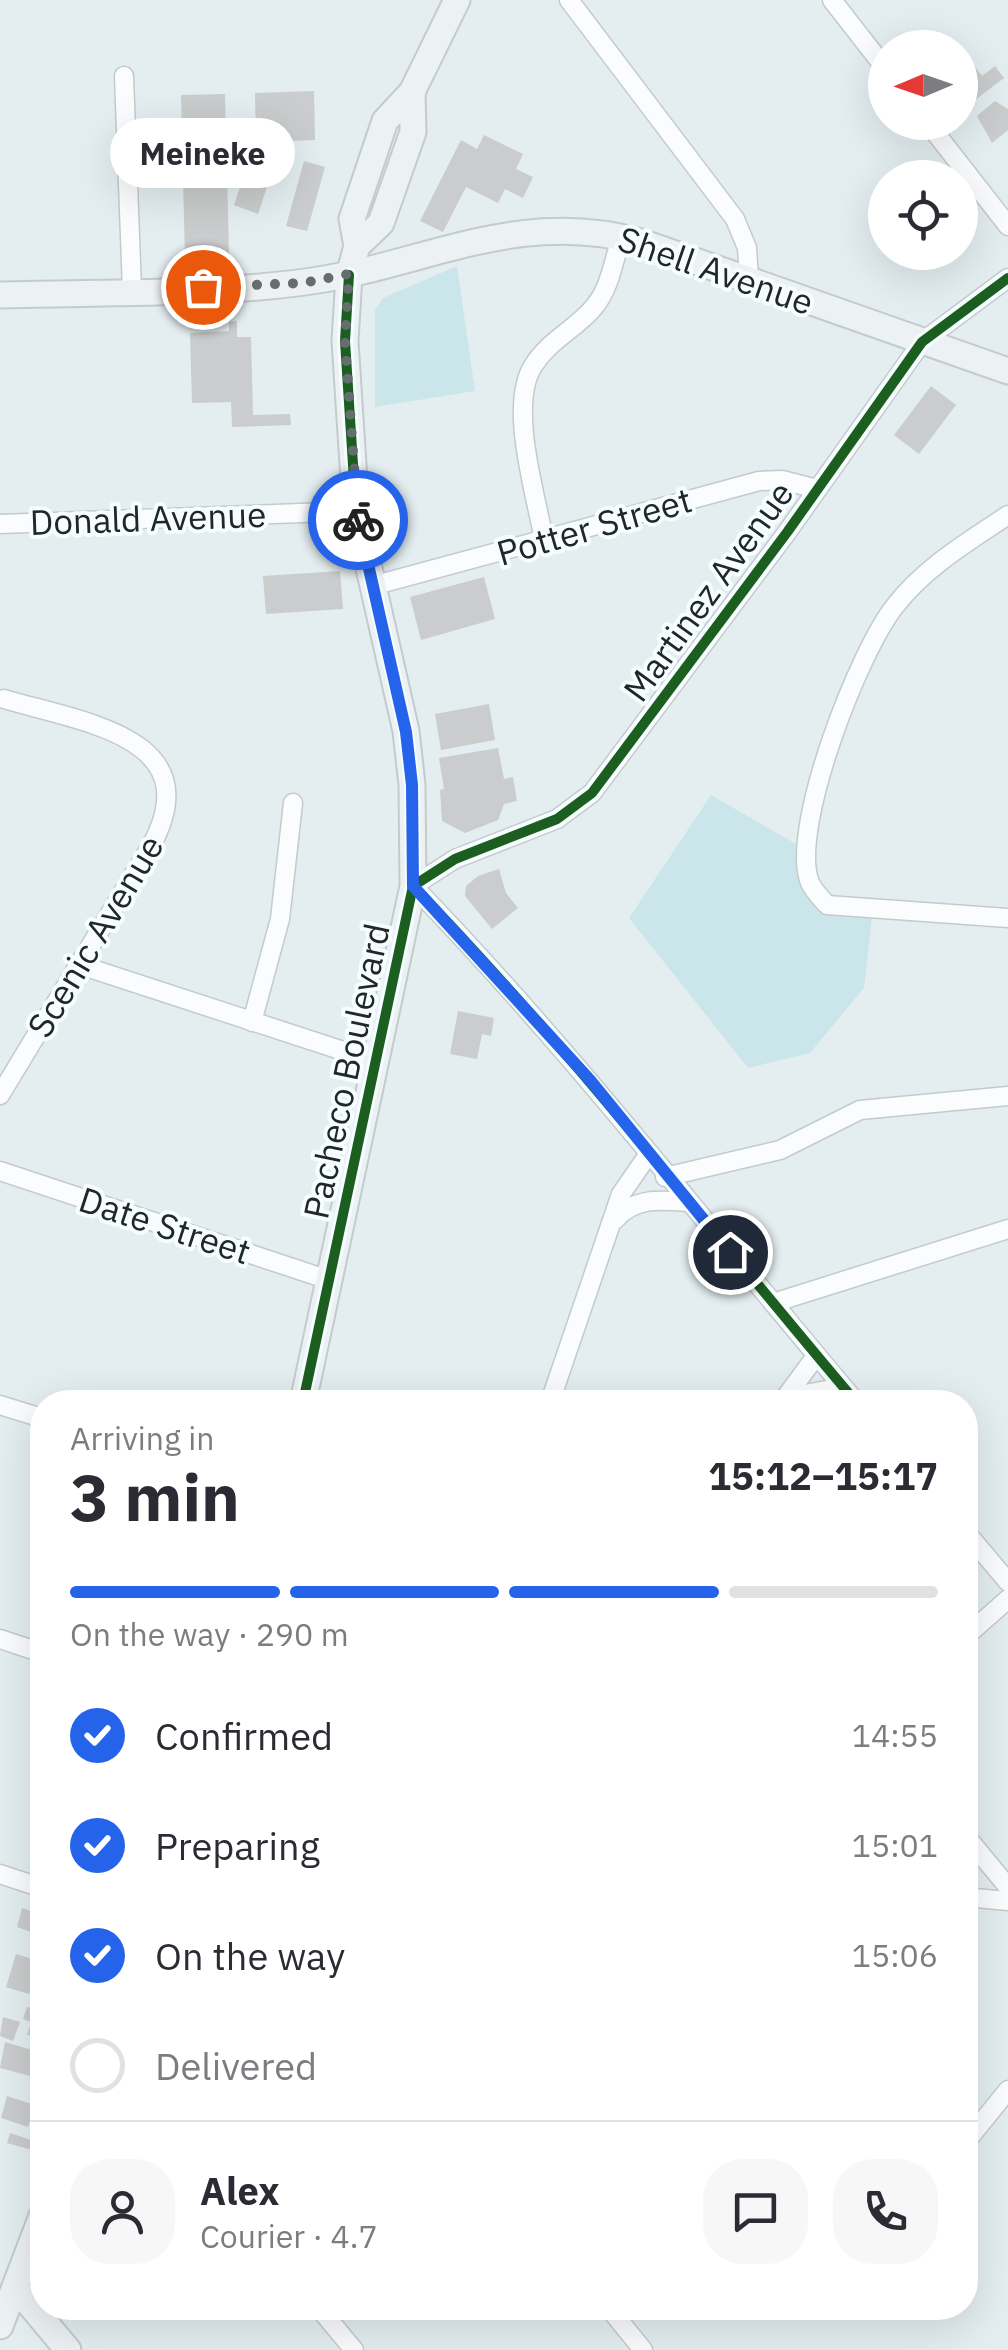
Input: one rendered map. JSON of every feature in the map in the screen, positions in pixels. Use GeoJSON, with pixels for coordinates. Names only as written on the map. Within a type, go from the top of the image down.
{"type":"FeatureCollection","features":[{"type":"Feature","properties":{"kind":"main road","name":"Pacheco Boulevard"},"geometry":{"type":"LineString","coordinates":[[306,1390],[413,886],[412,785],[406,732],[356,511],[345,341],[349,274],[356,246],[352,218],[368,161],[385,121],[412,92],[457,0]]}},
{"type":"Feature","properties":{"kind":"main road","name":"Shell Avenue"},"geometry":{"type":"LineString","coordinates":[[0,295],[303,283],[514,232],[579,229],[622,236],[1008,371]]}},
{"type":"Feature","properties":{"kind":"main road"},"geometry":{"type":"LineString","coordinates":[[0,2326],[8,2280],[30,2239]]}},
{"type":"Feature","properties":{"kind":"main road"},"geometry":{"type":"LineString","coordinates":[[8,2280],[30,2306]]}},
{"type":"Feature","properties":{"kind":"main road"},"geometry":{"type":"LineString","coordinates":[[42,2320],[68,2350]]}},
{"type":"Feature","properties":{"kind":"street"},"geometry":{"type":"LineString","coordinates":[[569,0],[734,218],[747,248],[749,279]]}},
{"type":"Feature","properties":{"kind":"street"},"geometry":{"type":"LineString","coordinates":[[832,0],[868,46]]}},
{"type":"Feature","properties":{"kind":"street"},"geometry":{"type":"LineString","coordinates":[[124,76],[132,290]]}},
{"type":"Feature","properties":{"kind":"street"},"geometry":{"type":"LineString","coordinates":[[941,140],[1008,226]]}},
{"type":"Feature","properties":{"kind":"street"},"geometry":{"type":"LineString","coordinates":[[544,540],[525,432],[525,387],[546,348],[582,319],[604,292],[622,236]]}},
{"type":"Feature","properties":{"kind":"street","name":"Martinez Avenue"},"geometry":{"type":"LineString","coordinates":[[413,886],[455,859],[557,819],[592,793],[922,342],[1008,278]]}},
{"type":"Feature","properties":{"kind":"street","name":"Potter Street"},"geometry":{"type":"LineString","coordinates":[[372,586],[758,481],[782,480],[816,489]]}},
{"type":"Feature","properties":{"kind":"street","name":"Donald Avenue"},"geometry":{"type":"LineString","coordinates":[[0,524],[356,511]]}},
{"type":"Feature","properties":{"kind":"street"},"geometry":{"type":"LineString","coordinates":[[1008,515],[938,562],[893,608],[840,715],[806,820],[808,881],[827,905],[1008,918]]}},
{"type":"Feature","properties":{"kind":"street","name":"Scenic Avenue"},"geometry":{"type":"LineString","coordinates":[[0,1095],[163,824],[167,782],[160,764],[124,737],[4,699]]}},
{"type":"Feature","properties":{"kind":"street"},"geometry":{"type":"LineString","coordinates":[[252,1022],[280,919],[293,803]]}},
{"type":"Feature","properties":{"kind":"street"},"geometry":{"type":"LineString","coordinates":[[413,886],[590,1080],[665,1177],[846,1390]]}},
{"type":"Feature","properties":{"kind":"street"},"geometry":{"type":"LineString","coordinates":[[77,964],[377,1062]]}},
{"type":"Feature","properties":{"kind":"street"},"geometry":{"type":"LineString","coordinates":[[665,1177],[780,1150],[860,1110],[1008,1096]]}},
{"type":"Feature","properties":{"kind":"street"},"geometry":{"type":"LineString","coordinates":[[554,1390],[621,1194],[648,1155]]}},
{"type":"Feature","properties":{"kind":"street","name":"Date Street"},"geometry":{"type":"LineString","coordinates":[[0,1170],[329,1280]]}},
{"type":"Feature","properties":{"kind":"street"},"geometry":{"type":"LineString","coordinates":[[609,1227],[630,1205],[688,1202]]}},
{"type":"Feature","properties":{"kind":"street"},"geometry":{"type":"LineString","coordinates":[[774,1302],[1008,1229]]}},
{"type":"Feature","properties":{"kind":"street"},"geometry":{"type":"LineString","coordinates":[[791,1390],[816,1356]]}},
{"type":"Feature","properties":{"kind":"street"},"geometry":{"type":"LineString","coordinates":[[827,1390],[843,1387]]}},
{"type":"Feature","properties":{"kind":"street"},"geometry":{"type":"LineString","coordinates":[[0,1404],[30,1414]]}},
{"type":"Feature","properties":{"kind":"street"},"geometry":{"type":"LineString","coordinates":[[978,1546],[1008,1582]]}},
{"type":"Feature","properties":{"kind":"street"},"geometry":{"type":"LineString","coordinates":[[978,1626],[1008,1599]]}},
{"type":"Feature","properties":{"kind":"street"},"geometry":{"type":"LineString","coordinates":[[0,1639],[30,1649]]}},
{"type":"Feature","properties":{"kind":"street"},"geometry":{"type":"LineString","coordinates":[[978,1850],[1008,1887]]}},
{"type":"Feature","properties":{"kind":"street"},"geometry":{"type":"LineString","coordinates":[[0,1874],[30,1884]]}},
{"type":"Feature","properties":{"kind":"street"},"geometry":{"type":"LineString","coordinates":[[978,1898],[1008,1901]]}},
{"type":"Feature","properties":{"kind":"street"},"geometry":{"type":"LineString","coordinates":[[978,2127],[1008,2090]]}},
{"type":"Feature","properties":{"kind":"street"},"geometry":{"type":"LineString","coordinates":[[327,2320],[343,2346]]}},
{"type":"Feature","properties":{"kind":"street"},"geometry":{"type":"LineString","coordinates":[[619,2320],[643,2350]]}},
{"type":"Feature","properties":{"kind":"shaded area"},"geometry":{"type":"Polygon","coordinates":[[[457,266],[475,391],[375,407],[375,310],[383,298],[457,266]]]}},
{"type":"Feature","properties":{"kind":"shaded area"},"geometry":{"type":"Polygon","coordinates":[[[711,795],[808,851],[827,905],[873,909],[864,988],[810,1053],[748,1068],[629,918],[711,795]]]}},
{"type":"Feature","properties":{"kind":"building"},"geometry":{"type":"Polygon","coordinates":[[[995,66],[1004,78],[978,98],[978,71],[982,76],[995,66]]]}},
{"type":"Feature","properties":{"kind":"building"},"geometry":{"type":"Polygon","coordinates":[[[314,91],[315,140],[256,142],[255,93],[314,91]]]}},
{"type":"Feature","properties":{"kind":"building"},"geometry":{"type":"Polygon","coordinates":[[[225,94],[229,255],[185,257],[181,95],[225,94]]]}},
{"type":"Feature","properties":{"kind":"building"},"geometry":{"type":"Polygon","coordinates":[[[995,101],[1008,109],[1008,130],[992,143],[978,115],[995,101]]]}},
{"type":"Feature","properties":{"kind":"building"},"geometry":{"type":"Polygon","coordinates":[[[484,135],[523,154],[516,169],[533,177],[523,198],[505,189],[498,203],[466,187],[443,232],[420,221],[461,140],[477,149],[484,135]]]}},
{"type":"Feature","properties":{"kind":"building"},"geometry":{"type":"Polygon","coordinates":[[[261,154],[275,163],[258,214],[234,205],[251,155],[259,158],[261,154]]]}},
{"type":"Feature","properties":{"kind":"building"},"geometry":{"type":"Polygon","coordinates":[[[304,161],[325,167],[307,231],[286,226],[304,161]]]}},
{"type":"Feature","properties":{"kind":"building"},"geometry":{"type":"Polygon","coordinates":[[[237,321],[237,337],[251,337],[253,415],[290,414],[291,425],[232,427],[231,402],[192,403],[190,333],[229,331],[229,322],[237,321]]]}},
{"type":"Feature","properties":{"kind":"building"},"geometry":{"type":"Polygon","coordinates":[[[931,386],[956,405],[919,454],[894,435],[931,386]]]}},
{"type":"Feature","properties":{"kind":"building"},"geometry":{"type":"Polygon","coordinates":[[[340,571],[343,609],[266,614],[263,576],[340,571]]]}},
{"type":"Feature","properties":{"kind":"building"},"geometry":{"type":"Polygon","coordinates":[[[484,577],[495,619],[421,640],[410,597],[484,577]]]}},
{"type":"Feature","properties":{"kind":"building"},"geometry":{"type":"Polygon","coordinates":[[[489,704],[495,740],[441,750],[435,714],[489,704]]]}},
{"type":"Feature","properties":{"kind":"building"},"geometry":{"type":"Polygon","coordinates":[[[498,748],[504,779],[513,777],[517,801],[504,804],[498,820],[465,833],[442,821],[440,790],[444,789],[439,758],[498,748]]]}},
{"type":"Feature","properties":{"kind":"building"},"geometry":{"type":"Polygon","coordinates":[[[499,869],[506,893],[518,908],[492,929],[465,896],[466,886],[478,876],[499,869]]]}},
{"type":"Feature","properties":{"kind":"building"},"geometry":{"type":"Polygon","coordinates":[[[458,1011],[494,1018],[491,1036],[482,1034],[477,1059],[450,1054],[458,1011]]]}},
{"type":"Feature","properties":{"kind":"building"},"geometry":{"type":"Polygon","coordinates":[[[22,1908],[30,1911],[30,1932],[17,1927],[22,1908]]]}},
{"type":"Feature","properties":{"kind":"building"},"geometry":{"type":"Polygon","coordinates":[[[16,1954],[30,1958],[29,1994],[6,1987],[16,1954]]]}},
{"type":"Feature","properties":{"kind":"building"},"geometry":{"type":"Polygon","coordinates":[[[27,2007],[30,2008],[30,2022],[23,2019],[27,2007]]]}},
{"type":"Feature","properties":{"kind":"building"},"geometry":{"type":"Polygon","coordinates":[[[3,2017],[20,2022],[13,2041],[0,2036],[3,2017]]]}},
{"type":"Feature","properties":{"kind":"building"},"geometry":{"type":"Polygon","coordinates":[[[5,2042],[30,2049],[30,2076],[0,2068],[5,2042]]]}},
{"type":"Feature","properties":{"kind":"building"},"geometry":{"type":"Polygon","coordinates":[[[7,2096],[30,2103],[28,2127],[1,2118],[7,2096]]]}},
{"type":"Feature","properties":{"kind":"building"},"geometry":{"type":"Polygon","coordinates":[[[10,2133],[30,2140],[30,2149],[7,2143],[10,2133]]]}},
{"type":"Feature","properties":{"kind":"cycle path"},"geometry":{"type":"LineString","coordinates":[[306,1390],[413,886],[412,785],[406,731],[356,511],[345,341],[349,275]]}},
{"type":"Feature","properties":{"kind":"cycle path"},"geometry":{"type":"LineString","coordinates":[[846,1390],[584,1075],[413,886],[455,859],[557,819],[592,793],[788,531],[922,342],[1008,278]]}},
{"type":"Feature","properties":{"kind":"way so far"},"geometry":{"type":"LineString","coordinates":[[203,287],[303,283],[349,274],[345,341],[358,520]]}},
{"type":"Feature","properties":{"kind":"place","name":"Meineke"},"geometry":{"type":"Point","coordinates":[203,287]}},
{"type":"Feature","properties":{"kind":"route"},"geometry":{"type":"LineString","coordinates":[[358,520],[406,732],[412,785],[413,886],[590,1080],[665,1177],[730,1252]]}}]}
